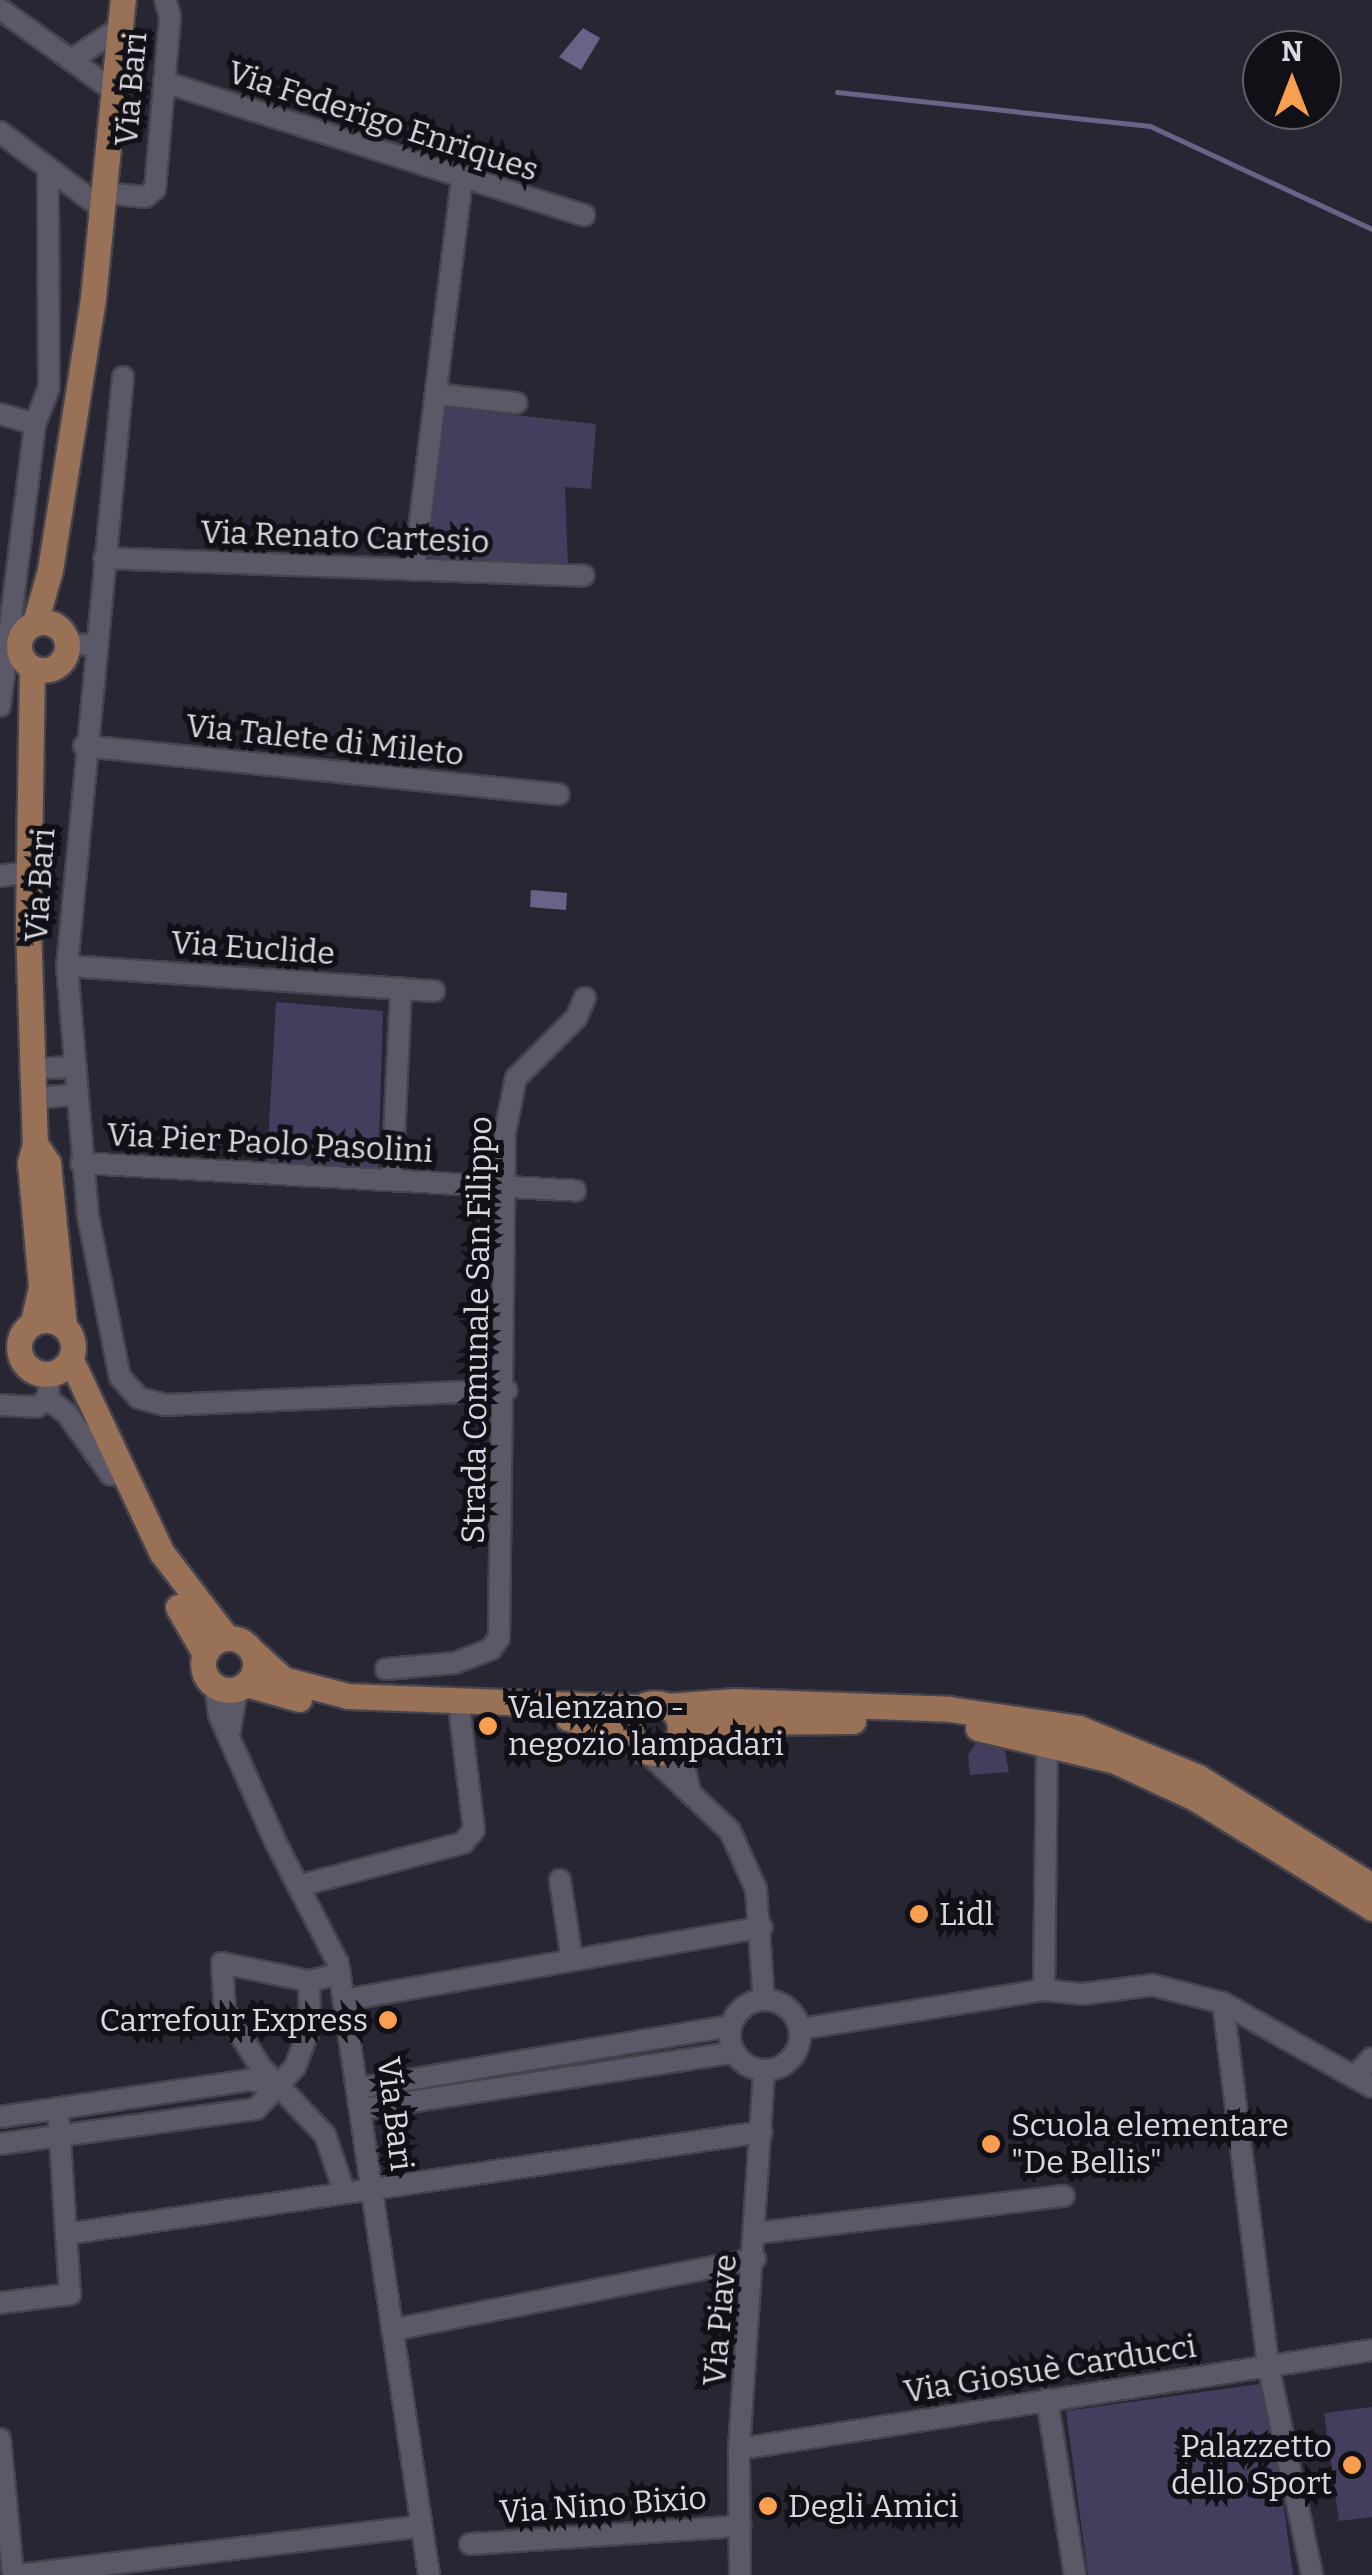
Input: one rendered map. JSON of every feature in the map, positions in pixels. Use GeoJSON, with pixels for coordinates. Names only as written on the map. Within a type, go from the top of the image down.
{"type":"FeatureCollection","features":[{"type":"Feature","properties":{"kind":"main road","name":"Via Bari"},"geometry":{"type":"LineString","coordinates":[[63,635],[50,570],[104,201],[124,0]]}},
{"type":"Feature","properties":{"kind":"main road","name":"Via Bari"},"geometry":{"type":"LineString","coordinates":[[22,654],[63,635]]}},
{"type":"Feature","properties":{"kind":"main road","name":"Via Bari"},"geometry":{"type":"LineString","coordinates":[[22,654],[63,635]]}},
{"type":"Feature","properties":{"kind":"main road","name":"Via Bari"},"geometry":{"type":"LineString","coordinates":[[22,654],[36,728],[28,872],[30,1069],[35,1144],[30,1163],[41,1287],[19,1327],[23,1362]]}},
{"type":"Feature","properties":{"kind":"main road","name":"Via Bari"},"geometry":{"type":"LineString","coordinates":[[35,1144],[48,1163],[64,1326],[74,1342],[56,1377]]}},
{"type":"Feature","properties":{"kind":"main road"},"geometry":{"type":"LineString","coordinates":[[19,1327],[64,1326]]}},
{"type":"Feature","properties":{"kind":"main road"},"geometry":{"type":"LineString","coordinates":[[0,1346],[56,1377],[79,1406],[110,1475],[204,1654],[204,1672],[232,1687],[354,1708],[654,1706],[735,1701],[949,1709],[1079,1728],[1198,1777],[1372,1886]]}},
{"type":"Feature","properties":{"kind":"main road"},"geometry":{"type":"LineString","coordinates":[[56,1377],[162,1553],[227,1638],[252,1650],[267,1668],[301,1686],[458,1708],[584,1718],[661,1752],[678,1736],[708,1722],[823,1720],[975,1728],[1048,1740],[1115,1761],[1193,1797],[1372,1908]]}},
{"type":"Feature","properties":{"kind":"main road"},"geometry":{"type":"LineString","coordinates":[[204,1654],[227,1638]]}},
{"type":"Feature","properties":{"kind":"main road"},"geometry":{"type":"LineString","coordinates":[[232,1687],[255,1668],[252,1650]]}},
{"type":"Feature","properties":{"kind":"main road"},"geometry":{"type":"LineString","coordinates":[[654,1706],[678,1736]]}},
{"type":"Feature","properties":{"kind":"main road"},"geometry":{"type":"LineString","coordinates":[[639,1744],[631,1719],[654,1706]]}},
{"type":"Feature","properties":{"kind":"street","name":"Via Bari"},"geometry":{"type":"LineString","coordinates":[[104,201],[152,195],[164,82],[166,0]]}},
{"type":"Feature","properties":{"kind":"street"},"geometry":{"type":"LineString","coordinates":[[0,9],[74,58],[114,91]]}},
{"type":"Feature","properties":{"kind":"street"},"geometry":{"type":"LineString","coordinates":[[74,58],[120,28]]}},
{"type":"Feature","properties":{"kind":"street","name":"Via Federigo Enriques"},"geometry":{"type":"LineString","coordinates":[[164,82],[462,180],[584,215]]}},
{"type":"Feature","properties":{"kind":"street"},"geometry":{"type":"LineString","coordinates":[[0,132],[48,168],[104,201]]}},
{"type":"Feature","properties":{"kind":"street","name":"Via Bari"},"geometry":{"type":"LineString","coordinates":[[0,706],[22,654],[35,424],[50,378],[48,168]]}},
{"type":"Feature","properties":{"kind":"street"},"geometry":{"type":"LineString","coordinates":[[414,570],[462,180]]}},
{"type":"Feature","properties":{"kind":"street","name":"Via Bari"},"geometry":{"type":"LineString","coordinates":[[123,376],[104,558],[63,635],[84,746],[67,966],[74,1095],[116,1364],[132,1393],[165,1405],[507,1390]]}},
{"type":"Feature","properties":{"kind":"street"},"geometry":{"type":"LineString","coordinates":[[436,394],[516,403]]}},
{"type":"Feature","properties":{"kind":"street"},"geometry":{"type":"LineString","coordinates":[[0,414],[35,424]]}},
{"type":"Feature","properties":{"kind":"street","name":"Via Renato Cartesio"},"geometry":{"type":"LineString","coordinates":[[104,558],[584,576]]}},
{"type":"Feature","properties":{"kind":"street","name":"Via Talete di Mileto"},"geometry":{"type":"LineString","coordinates":[[84,746],[560,794]]}},
{"type":"Feature","properties":{"kind":"street"},"geometry":{"type":"LineString","coordinates":[[0,876],[28,872]]}},
{"type":"Feature","properties":{"kind":"street","name":"Via Euclide"},"geometry":{"type":"LineString","coordinates":[[67,966],[434,991]]}},
{"type":"Feature","properties":{"kind":"street"},"geometry":{"type":"LineString","coordinates":[[392,1180],[401,988]]}},
{"type":"Feature","properties":{"kind":"street","name":"Strada Comunale San Filippo"},"geometry":{"type":"LineString","coordinates":[[386,1669],[455,1663],[491,1649],[499,1638],[507,1390],[505,1132],[516,1078],[576,1018],[585,998]]}},
{"type":"Feature","properties":{"kind":"street"},"geometry":{"type":"LineString","coordinates":[[30,1069],[72,1067]]}},
{"type":"Feature","properties":{"kind":"street"},"geometry":{"type":"LineString","coordinates":[[33,1098],[74,1095]]}},
{"type":"Feature","properties":{"kind":"street","name":"Via Pier Paolo Pasolini"},"geometry":{"type":"LineString","coordinates":[[82,1162],[575,1191]]}},
{"type":"Feature","properties":{"kind":"street"},"geometry":{"type":"LineString","coordinates":[[0,1405],[36,1407],[56,1377]]}},
{"type":"Feature","properties":{"kind":"street"},"geometry":{"type":"LineString","coordinates":[[298,1886],[464,1843],[474,1830],[455,1663]]}},
{"type":"Feature","properties":{"kind":"street","name":"Via Bari"},"geometry":{"type":"LineString","coordinates":[[232,1687],[231,1742],[340,1974],[346,2000],[430,2575]]}},
{"type":"Feature","properties":{"kind":"street"},"geometry":{"type":"LineString","coordinates":[[678,1736],[690,1787]]}},
{"type":"Feature","properties":{"kind":"street"},"geometry":{"type":"LineString","coordinates":[[1044,1990],[1048,1740]]}},
{"type":"Feature","properties":{"kind":"street"},"geometry":{"type":"LineString","coordinates":[[639,1744],[690,1787],[730,1831],[756,1889],[762,1927],[764,2000]]}},
{"type":"Feature","properties":{"kind":"street"},"geometry":{"type":"LineString","coordinates":[[560,1880],[572,1960]]}},
{"type":"Feature","properties":{"kind":"street"},"geometry":{"type":"LineString","coordinates":[[346,2000],[762,1927]]}},
{"type":"Feature","properties":{"kind":"street"},"geometry":{"type":"LineString","coordinates":[[340,1974],[309,1981],[222,1964],[225,2012],[278,2087],[325,2135],[344,2194]]}},
{"type":"Feature","properties":{"kind":"street"},"geometry":{"type":"LineString","coordinates":[[0,2144],[256,2109],[295,2067],[310,2027],[309,1981]]}},
{"type":"Feature","properties":{"kind":"street"},"geometry":{"type":"LineString","coordinates":[[800,2029],[1044,1990],[1083,1994],[1152,1985],[1223,2003],[1363,2082],[1372,2058]]}},
{"type":"Feature","properties":{"kind":"street"},"geometry":{"type":"LineString","coordinates":[[362,2098],[734,2052],[764,2070],[792,2058],[800,2029],[784,2005],[764,2000],[743,2008],[731,2026],[734,2052]]}},
{"type":"Feature","properties":{"kind":"street"},"geometry":{"type":"LineString","coordinates":[[1223,2003],[1268,2364],[1312,2575]]}},
{"type":"Feature","properties":{"kind":"street"},"geometry":{"type":"LineString","coordinates":[[362,2098],[731,2026]]}},
{"type":"Feature","properties":{"kind":"street","name":"Via Piave"},"geometry":{"type":"LineString","coordinates":[[740,2575],[738,2449],[757,2233],[764,2070]]}},
{"type":"Feature","properties":{"kind":"street"},"geometry":{"type":"LineString","coordinates":[[0,2117],[250,2080],[278,2087]]}},
{"type":"Feature","properties":{"kind":"street"},"geometry":{"type":"LineString","coordinates":[[0,2303],[70,2294],[58,2110]]}},
{"type":"Feature","properties":{"kind":"street"},"geometry":{"type":"LineString","coordinates":[[66,2234],[762,2132]]}},
{"type":"Feature","properties":{"kind":"street"},"geometry":{"type":"LineString","coordinates":[[757,2233],[1064,2196]]}},
{"type":"Feature","properties":{"kind":"street"},"geometry":{"type":"LineString","coordinates":[[392,2330],[755,2259]]}},
{"type":"Feature","properties":{"kind":"street","name":"Via Giosuè Carducci"},"geometry":{"type":"LineString","coordinates":[[738,2449],[1372,2350]]}},
{"type":"Feature","properties":{"kind":"street"},"geometry":{"type":"LineString","coordinates":[[1047,2399],[1075,2575]]}},
{"type":"Feature","properties":{"kind":"street"},"geometry":{"type":"LineString","coordinates":[[0,2439],[16,2575],[421,2526]]}},
{"type":"Feature","properties":{"kind":"street","name":"Via Nino Bixio"},"geometry":{"type":"LineString","coordinates":[[470,2544],[740,2526]]}},
{"type":"Feature","properties":{"kind":"shaded area"},"geometry":{"type":"Polygon","coordinates":[[[583,28],[600,38],[581,70],[559,57],[583,28]]]}},
{"type":"Feature","properties":{"kind":"shaded area"},"geometry":{"type":"Polygon","coordinates":[[[442,407],[596,424],[591,489],[565,487],[568,567],[424,557],[442,407]]]}},
{"type":"Feature","properties":{"kind":"shaded area"},"geometry":{"type":"Polygon","coordinates":[[[531,890],[567,893],[566,910],[530,907],[531,890]]]}},
{"type":"Feature","properties":{"kind":"shaded area"},"geometry":{"type":"Polygon","coordinates":[[[276,1002],[383,1011],[378,1171],[267,1162],[276,1002]]]}},
{"type":"Feature","properties":{"kind":"shaded area"},"geometry":{"type":"Polygon","coordinates":[[[976,1743],[1004,1746],[1009,1772],[970,1775],[968,1755],[976,1743]]]}},
{"type":"Feature","properties":{"kind":"shaded area"},"geometry":{"type":"Polygon","coordinates":[[[1267,2383],[1293,2575],[1088,2575],[1066,2411],[1267,2383]]]}},
{"type":"Feature","properties":{"kind":"shaded area","name":"Palazzetto dello Sport"},"geometry":{"type":"Polygon","coordinates":[[[1372,2407],[1372,2517],[1339,2521],[1324,2413],[1372,2407]]]}},
{"type":"Feature","properties":{"kind":"waterway"},"geometry":{"type":"LineString","coordinates":[[837,92],[1150,126],[1372,229]]}},
{"type":"Feature","properties":{"kind":"place","name":"Valenzano - negozio lampadari"},"geometry":{"type":"Point","coordinates":[488,1726]}},
{"type":"Feature","properties":{"kind":"place","name":"Lidl"},"geometry":{"type":"Point","coordinates":[919,1914]}},
{"type":"Feature","properties":{"kind":"place","name":"Carrefour Express"},"geometry":{"type":"Point","coordinates":[388,2020]}},
{"type":"Feature","properties":{"kind":"place","name":"Scuola elementare \"De Bellis\""},"geometry":{"type":"Point","coordinates":[991,2144]}},
{"type":"Feature","properties":{"kind":"place","name":"Palazzetto dello Sport"},"geometry":{"type":"Point","coordinates":[1352,2465]}},
{"type":"Feature","properties":{"kind":"place","name":"Degli Amici"},"geometry":{"type":"Point","coordinates":[768,2506]}}]}
